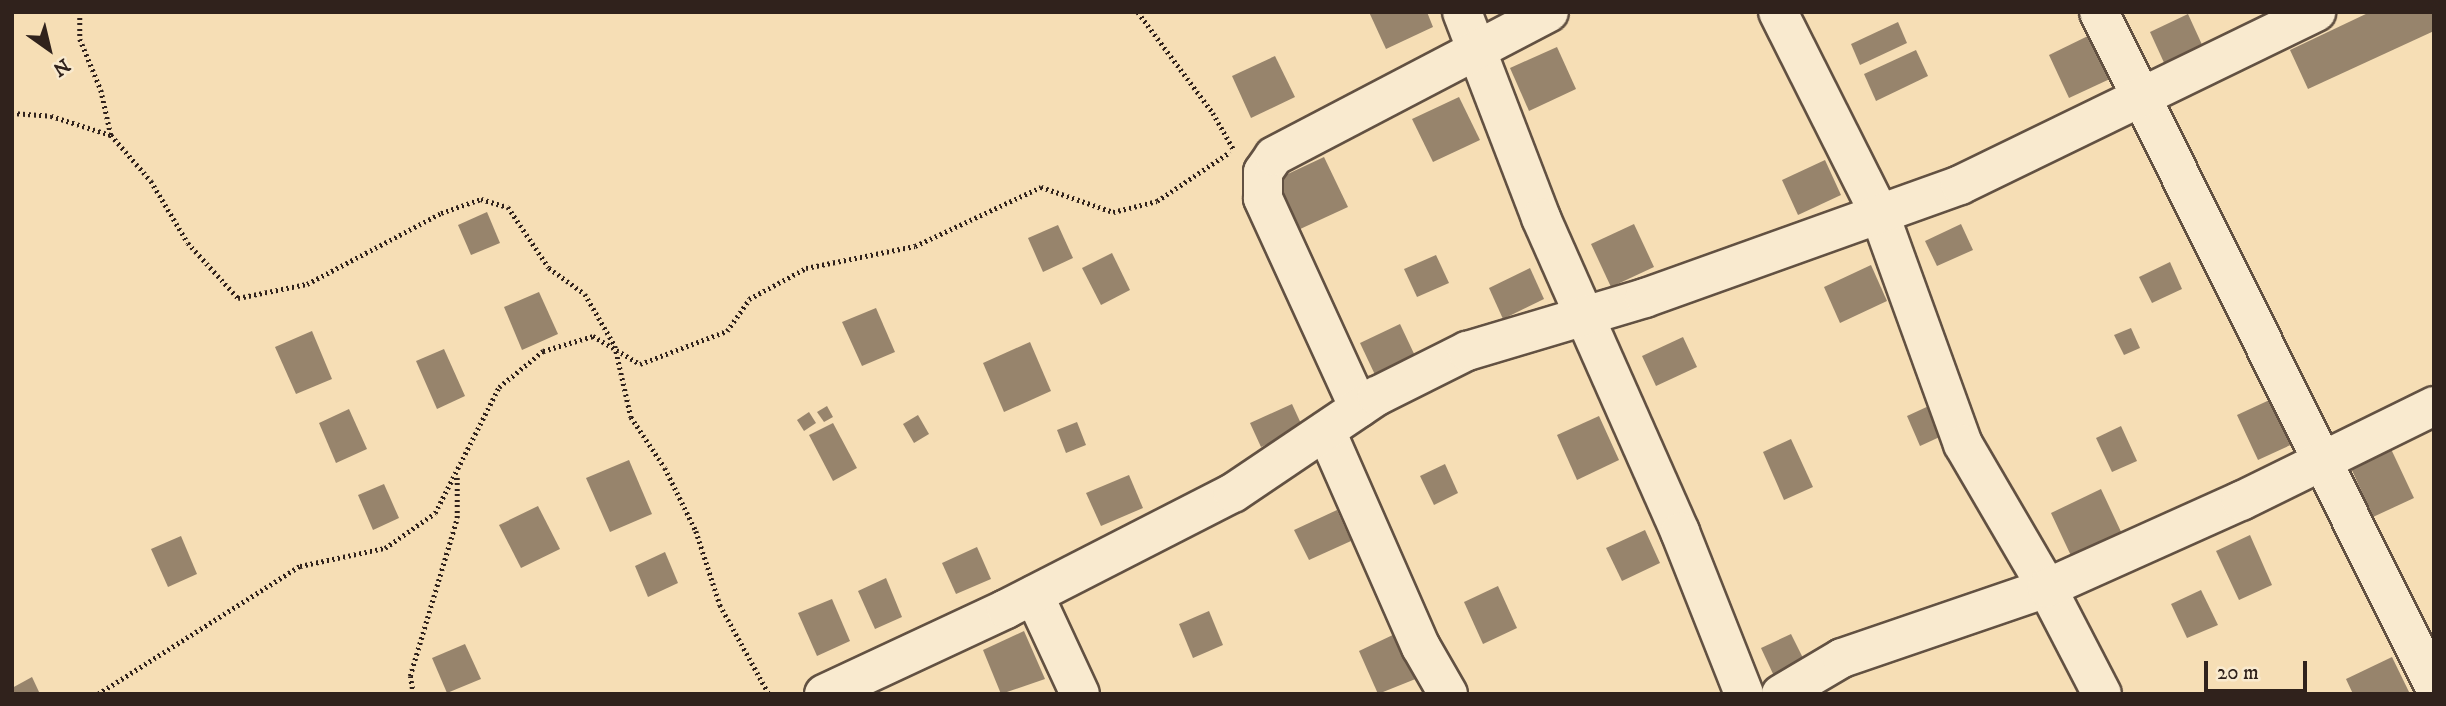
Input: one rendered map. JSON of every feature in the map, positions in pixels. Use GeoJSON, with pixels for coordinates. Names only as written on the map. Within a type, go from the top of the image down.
{"type":"FeatureCollection","features":[{"type":"Feature","properties":{"kind":"street"},"geometry":{"type":"LineString","coordinates":[[1462,12],[1541,218],[1588,315],[1744,694]]}},
{"type":"Feature","properties":{"kind":"street"},"geometry":{"type":"LineString","coordinates":[[1359,408],[1248,161],[1274,156],[1478,52],[1549,12]]}},
{"type":"Feature","properties":{"kind":"street"},"geometry":{"type":"LineString","coordinates":[[1778,12],[1880,215],[1963,444],[2047,588],[2102,694]]}},
{"type":"Feature","properties":{"kind":"street"},"geometry":{"type":"LineString","coordinates":[[2099,12],[2434,686]]}},
{"type":"Feature","properties":{"kind":"street"},"geometry":{"type":"LineString","coordinates":[[824,694],[1034,595],[1233,493],[1359,408],[1467,351],[1588,315],[1960,185],[2316,12]]}},
{"type":"Feature","properties":{"kind":"street"},"geometry":{"type":"LineString","coordinates":[[1782,694],[1842,658],[2047,588],[2434,406]]}},
{"type":"Feature","properties":{"kind":"street"},"geometry":{"type":"LineString","coordinates":[[1326,431],[1421,648],[1447,694]]}},
{"type":"Feature","properties":{"kind":"street"},"geometry":{"type":"LineString","coordinates":[[1034,595],[1080,694]]}},
{"type":"Feature","properties":{"kind":"path"},"geometry":{"type":"LineString","coordinates":[[80,12],[79,40],[101,90],[111,135],[151,181],[188,243],[238,298],[307,284],[442,214],[481,198],[508,207],[549,268],[585,294],[615,346],[631,417],[666,468],[696,531],[720,605],[769,694]]}},
{"type":"Feature","properties":{"kind":"path"},"geometry":{"type":"LineString","coordinates":[[97,694],[300,566],[385,548],[436,513],[499,387],[543,351],[593,336],[615,346],[640,364],[727,331],[749,299],[806,268],[915,246],[1041,187],[1113,212],[1157,201],[1248,161],[1138,12]]}},
{"type":"Feature","properties":{"kind":"path"},"geometry":{"type":"LineString","coordinates":[[12,113],[51,116],[111,135]]}},
{"type":"Feature","properties":{"kind":"path"},"geometry":{"type":"LineString","coordinates":[[412,694],[410,676],[457,518],[457,474]]}},
{"type":"Feature","properties":{"kind":"building"},"geometry":{"type":"Polygon","coordinates":[[[1369,12],[1427,12],[1433,27],[1386,49],[1369,12]]]}},
{"type":"Feature","properties":{"kind":"building"},"geometry":{"type":"Polygon","coordinates":[[[2370,12],[2434,12],[2434,31],[2308,89],[2290,50],[2370,12]]]}},
{"type":"Feature","properties":{"kind":"building"},"geometry":{"type":"Polygon","coordinates":[[[2188,14],[2204,49],[2166,67],[2150,32],[2188,14]]]}},
{"type":"Feature","properties":{"kind":"building"},"geometry":{"type":"Polygon","coordinates":[[[1898,22],[1907,43],[1860,65],[1851,44],[1898,22]]]}},
{"type":"Feature","properties":{"kind":"building"},"geometry":{"type":"Polygon","coordinates":[[[2092,34],[2112,78],[2069,98],[2049,55],[2092,34]]]}},
{"type":"Feature","properties":{"kind":"building"},"geometry":{"type":"Polygon","coordinates":[[[1557,47],[1576,89],[1529,111],[1510,68],[1557,47]]]}},
{"type":"Feature","properties":{"kind":"building"},"geometry":{"type":"Polygon","coordinates":[[[1916,50],[1928,76],[1876,101],[1864,74],[1916,50]]]}},
{"type":"Feature","properties":{"kind":"building"},"geometry":{"type":"Polygon","coordinates":[[[1275,56],[1295,97],[1251,118],[1232,76],[1275,56]]]}},
{"type":"Feature","properties":{"kind":"building"},"geometry":{"type":"Polygon","coordinates":[[[1459,97],[1480,140],[1433,162],[1412,119],[1459,97]]]}},
{"type":"Feature","properties":{"kind":"building"},"geometry":{"type":"Polygon","coordinates":[[[1324,157],[1348,207],[1298,230],[1275,180],[1324,157]]]}},
{"type":"Feature","properties":{"kind":"building"},"geometry":{"type":"Polygon","coordinates":[[[1825,160],[1841,195],[1798,215],[1782,180],[1825,160]]]}},
{"type":"Feature","properties":{"kind":"building"},"geometry":{"type":"Polygon","coordinates":[[[487,212],[500,243],[471,255],[458,225],[487,212]]]}},
{"type":"Feature","properties":{"kind":"building"},"geometry":{"type":"Polygon","coordinates":[[[1634,224],[1654,267],[1611,287],[1591,244],[1634,224]]]}},
{"type":"Feature","properties":{"kind":"building"},"geometry":{"type":"Polygon","coordinates":[[[1961,224],[1973,250],[1937,266],[1925,241],[1961,224]]]}},
{"type":"Feature","properties":{"kind":"building"},"geometry":{"type":"Polygon","coordinates":[[[1058,225],[1073,258],[1043,272],[1028,238],[1058,225]]]}},
{"type":"Feature","properties":{"kind":"building"},"geometry":{"type":"Polygon","coordinates":[[[1112,253],[1130,290],[1101,305],[1082,268],[1112,253]]]}},
{"type":"Feature","properties":{"kind":"building"},"geometry":{"type":"Polygon","coordinates":[[[1436,255],[1449,283],[1417,297],[1404,269],[1436,255]]]}},
{"type":"Feature","properties":{"kind":"building"},"geometry":{"type":"Polygon","coordinates":[[[2170,262],[2182,289],[2152,303],[2139,277],[2170,262]]]}},
{"type":"Feature","properties":{"kind":"building"},"geometry":{"type":"Polygon","coordinates":[[[1871,265],[1887,301],[1840,323],[1824,287],[1871,265]]]}},
{"type":"Feature","properties":{"kind":"building"},"geometry":{"type":"Polygon","coordinates":[[[1530,268],[1544,299],[1503,319],[1489,288],[1530,268]]]}},
{"type":"Feature","properties":{"kind":"building"},"geometry":{"type":"Polygon","coordinates":[[[539,292],[558,334],[522,350],[504,307],[539,292]]]}},
{"type":"Feature","properties":{"kind":"building"},"geometry":{"type":"Polygon","coordinates":[[[876,308],[895,352],[862,366],[842,322],[876,308]]]}},
{"type":"Feature","properties":{"kind":"building"},"geometry":{"type":"Polygon","coordinates":[[[1400,324],[1417,360],[1377,379],[1360,343],[1400,324]]]}},
{"type":"Feature","properties":{"kind":"building"},"geometry":{"type":"Polygon","coordinates":[[[2131,328],[2140,348],[2124,355],[2114,335],[2131,328]]]}},
{"type":"Feature","properties":{"kind":"building"},"geometry":{"type":"Polygon","coordinates":[[[312,331],[332,379],[296,394],[275,347],[312,331]]]}},
{"type":"Feature","properties":{"kind":"building"},"geometry":{"type":"Polygon","coordinates":[[[1683,337],[1697,367],[1656,386],[1642,356],[1683,337]]]}},
{"type":"Feature","properties":{"kind":"building"},"geometry":{"type":"Polygon","coordinates":[[[1030,342],[1051,391],[1004,412],[983,363],[1030,342]]]}},
{"type":"Feature","properties":{"kind":"building"},"geometry":{"type":"Polygon","coordinates":[[[444,349],[465,396],[437,409],[416,361],[444,349]]]}},
{"type":"Feature","properties":{"kind":"building"},"geometry":{"type":"Polygon","coordinates":[[[2276,397],[2297,442],[2258,460],[2237,415],[2276,397]]]}},
{"type":"Feature","properties":{"kind":"building"},"geometry":{"type":"Polygon","coordinates":[[[1292,404],[1303,428],[1261,447],[1250,423],[1292,404]]]}},
{"type":"Feature","properties":{"kind":"building"},"geometry":{"type":"Polygon","coordinates":[[[1931,405],[1944,435],[1920,446],[1907,416],[1931,405]]]}},
{"type":"Feature","properties":{"kind":"building"},"geometry":{"type":"Polygon","coordinates":[[[827,406],[833,417],[824,422],[817,412],[827,406]]]}},
{"type":"Feature","properties":{"kind":"building"},"geometry":{"type":"Polygon","coordinates":[[[349,409],[367,449],[336,463],[319,423],[349,409]]]}},
{"type":"Feature","properties":{"kind":"building"},"geometry":{"type":"Polygon","coordinates":[[[809,412],[816,423],[804,431],[797,420],[809,412]]]}},
{"type":"Feature","properties":{"kind":"building"},"geometry":{"type":"Polygon","coordinates":[[[918,415],[929,434],[914,443],[903,424],[918,415]]]}},
{"type":"Feature","properties":{"kind":"building"},"geometry":{"type":"Polygon","coordinates":[[[1599,416],[1619,460],[1577,480],[1557,435],[1599,416]]]}},
{"type":"Feature","properties":{"kind":"building"},"geometry":{"type":"Polygon","coordinates":[[[1077,422],[1086,445],[1066,453],[1057,430],[1077,422]]]}},
{"type":"Feature","properties":{"kind":"building"},"geometry":{"type":"Polygon","coordinates":[[[833,423],[857,468],[833,481],[809,435],[833,423]]]}},
{"type":"Feature","properties":{"kind":"building"},"geometry":{"type":"Polygon","coordinates":[[[2121,426],[2137,461],[2112,472],[2096,438],[2121,426]]]}},
{"type":"Feature","properties":{"kind":"building"},"geometry":{"type":"Polygon","coordinates":[[[1791,439],[1813,487],[1784,500],[1763,452],[1791,439]]]}},
{"type":"Feature","properties":{"kind":"building"},"geometry":{"type":"Polygon","coordinates":[[[2391,449],[2414,498],[2373,517],[2351,468],[2391,449]]]}},
{"type":"Feature","properties":{"kind":"building"},"geometry":{"type":"Polygon","coordinates":[[[629,460],[652,514],[610,532],[586,478],[629,460]]]}},
{"type":"Feature","properties":{"kind":"building"},"geometry":{"type":"Polygon","coordinates":[[[1445,464],[1458,493],[1434,505],[1420,476],[1445,464]]]}},
{"type":"Feature","properties":{"kind":"building"},"geometry":{"type":"Polygon","coordinates":[[[1129,475],[1143,508],[1101,526],[1086,493],[1129,475]]]}},
{"type":"Feature","properties":{"kind":"building"},"geometry":{"type":"Polygon","coordinates":[[[384,484],[399,518],[373,530],[358,495],[384,484]]]}},
{"type":"Feature","properties":{"kind":"building"},"geometry":{"type":"Polygon","coordinates":[[[2101,489],[2123,536],[2073,560],[2051,513],[2101,489]]]}},
{"type":"Feature","properties":{"kind":"building"},"geometry":{"type":"Polygon","coordinates":[[[538,506],[560,549],[521,568],[499,525],[538,506]]]}},
{"type":"Feature","properties":{"kind":"building"},"geometry":{"type":"Polygon","coordinates":[[[1337,510],[1351,541],[1309,560],[1294,530],[1337,510]]]}},
{"type":"Feature","properties":{"kind":"building"},"geometry":{"type":"Polygon","coordinates":[[[1645,530],[1660,563],[1622,581],[1606,548],[1645,530]]]}},
{"type":"Feature","properties":{"kind":"building"},"geometry":{"type":"Polygon","coordinates":[[[2250,535],[2272,585],[2239,600],[2216,551],[2250,535]]]}},
{"type":"Feature","properties":{"kind":"building"},"geometry":{"type":"Polygon","coordinates":[[[181,536],[197,574],[168,587],[151,549],[181,536]]]}},
{"type":"Feature","properties":{"kind":"building"},"geometry":{"type":"Polygon","coordinates":[[[977,547],[991,579],[956,594],[942,563],[977,547]]]}},
{"type":"Feature","properties":{"kind":"building"},"geometry":{"type":"Polygon","coordinates":[[[665,552],[678,583],[648,597],[635,566],[665,552]]]}},
{"type":"Feature","properties":{"kind":"building"},"geometry":{"type":"Polygon","coordinates":[[[886,578],[902,617],[875,629],[858,591],[886,578]]]}},
{"type":"Feature","properties":{"kind":"building"},"geometry":{"type":"Polygon","coordinates":[[[1498,586],[1517,628],[1483,644],[1464,602],[1498,586]]]}},
{"type":"Feature","properties":{"kind":"building"},"geometry":{"type":"Polygon","coordinates":[[[2201,590],[2218,625],[2187,638],[2171,604],[2201,590]]]}},
{"type":"Feature","properties":{"kind":"building"},"geometry":{"type":"Polygon","coordinates":[[[832,599],[850,641],[817,656],[798,613],[832,599]]]}},
{"type":"Feature","properties":{"kind":"building"},"geometry":{"type":"Polygon","coordinates":[[[1209,611],[1223,645],[1193,658],[1179,624],[1209,611]]]}},
{"type":"Feature","properties":{"kind":"building"},"geometry":{"type":"Polygon","coordinates":[[[1024,631],[1045,679],[1001,694],[983,650],[1024,631]]]}},
{"type":"Feature","properties":{"kind":"building"},"geometry":{"type":"Polygon","coordinates":[[[1397,633],[1418,678],[1378,694],[1359,651],[1397,633]]]}},
{"type":"Feature","properties":{"kind":"building"},"geometry":{"type":"Polygon","coordinates":[[[1791,634],[1805,662],[1774,676],[1761,648],[1791,634]]]}},
{"type":"Feature","properties":{"kind":"building"},"geometry":{"type":"Polygon","coordinates":[[[465,644],[481,679],[447,693],[432,658],[465,644]]]}},
{"type":"Feature","properties":{"kind":"building"},"geometry":{"type":"Polygon","coordinates":[[[2392,657],[2410,694],[2353,694],[2346,679],[2392,657]]]}},
{"type":"Feature","properties":{"kind":"building"},"geometry":{"type":"Polygon","coordinates":[[[32,677],[40,694],[12,694],[12,688],[32,677]]]}}]}
